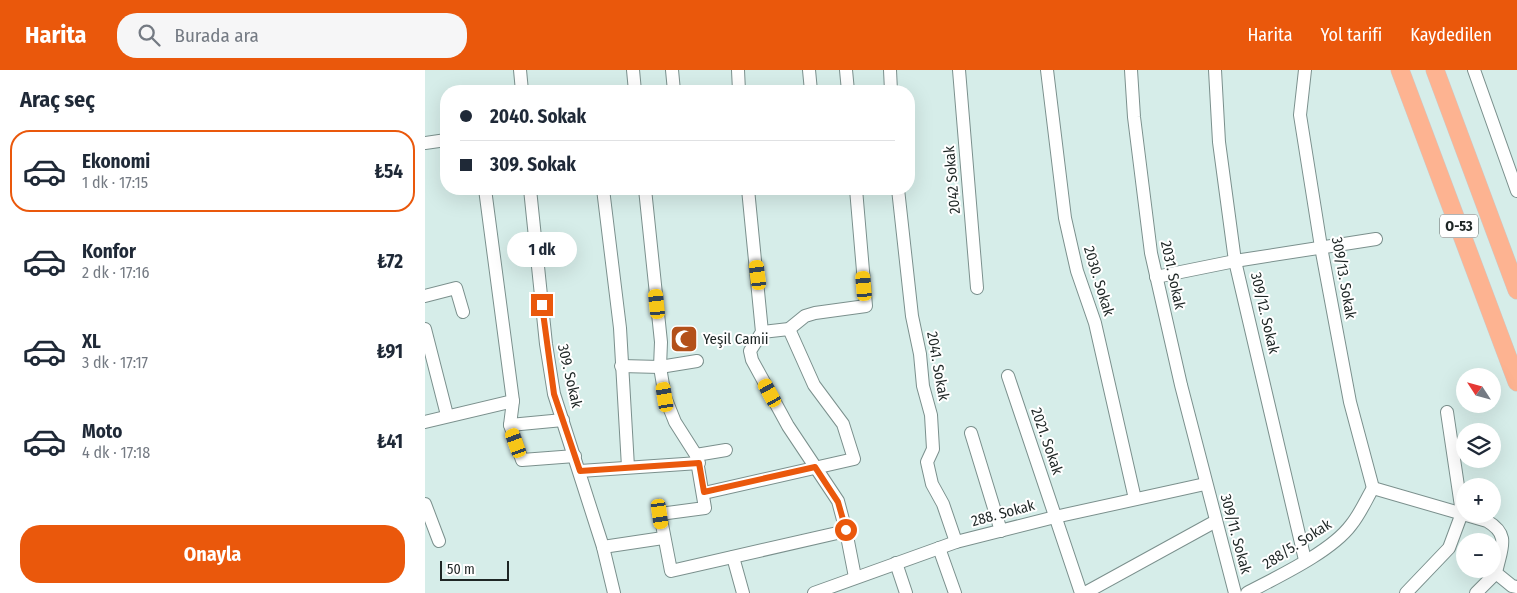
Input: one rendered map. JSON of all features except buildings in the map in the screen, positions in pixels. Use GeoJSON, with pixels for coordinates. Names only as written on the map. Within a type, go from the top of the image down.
{"type":"FeatureCollection","features":[{"type":"Feature","properties":{"kind":"highway","name":"O-53"},"geometry":{"type":"LineString","coordinates":[[1400,70],[1517,382]]}},
{"type":"Feature","properties":{"kind":"highway","name":"O-53"},"geometry":{"type":"LineString","coordinates":[[1435,70],[1517,290]]}},
{"type":"Feature","properties":{"kind":"street"},"geometry":{"type":"LineString","coordinates":[[520,70],[521,85]]}},
{"type":"Feature","properties":{"kind":"street"},"geometry":{"type":"LineString","coordinates":[[633,70],[634,85]]}},
{"type":"Feature","properties":{"kind":"street"},"geometry":{"type":"LineString","coordinates":[[672,70],[673,85]]}},
{"type":"Feature","properties":{"kind":"street"},"geometry":{"type":"LineString","coordinates":[[737,70],[738,85]]}},
{"type":"Feature","properties":{"kind":"street"},"geometry":{"type":"LineString","coordinates":[[809,70],[810,85]]}},
{"type":"Feature","properties":{"kind":"street"},"geometry":{"type":"LineString","coordinates":[[846,70],[847,85]]}},
{"type":"Feature","properties":{"kind":"street"},"geometry":{"type":"LineString","coordinates":[[890,70],[891,85]]}},
{"type":"Feature","properties":{"kind":"street","name":"2042 Sokak"},"geometry":{"type":"LineString","coordinates":[[959,70],[977,288]]}},
{"type":"Feature","properties":{"kind":"street","name":"2030. Sokak"},"geometry":{"type":"LineString","coordinates":[[1047,70],[1065,218],[1077,271],[1095,323],[1135,499]]}},
{"type":"Feature","properties":{"kind":"street","name":"2031. Sokak"},"geometry":{"type":"LineString","coordinates":[[1131,70],[1148,233],[1156,277],[1205,484]]}},
{"type":"Feature","properties":{"kind":"street","name":"309/12. Sokak"},"geometry":{"type":"LineString","coordinates":[[1215,70],[1219,142],[1235,261],[1305,560]]}},
{"type":"Feature","properties":{"kind":"street","name":"309/13. Sokak"},"geometry":{"type":"LineString","coordinates":[[1305,70],[1300,115],[1321,247],[1350,402],[1373,488]]}},
{"type":"Feature","properties":{"kind":"street"},"geometry":{"type":"LineString","coordinates":[[1475,70],[1517,191]]}},
{"type":"Feature","properties":{"kind":"street"},"geometry":{"type":"LineString","coordinates":[[425,143],[440,141]]}},
{"type":"Feature","properties":{"kind":"street"},"geometry":{"type":"LineString","coordinates":[[486,195],[513,402],[509,425],[522,460],[575,456]]}},
{"type":"Feature","properties":{"kind":"street","name":"309. Sokak"},"geometry":{"type":"LineString","coordinates":[[531,195],[546,344],[554,394],[603,547],[614,593]]}},
{"type":"Feature","properties":{"kind":"street"},"geometry":{"type":"LineString","coordinates":[[604,195],[620,328],[628,467]]}},
{"type":"Feature","properties":{"kind":"street"},"geometry":{"type":"LineString","coordinates":[[646,195],[661,342],[660,367],[665,397],[675,422],[697,459],[704,492],[705,508],[660,514],[663,538],[671,571],[846,530]]}},
{"type":"Feature","properties":{"kind":"street"},"geometry":{"type":"LineString","coordinates":[[749,195],[762,332],[750,351],[752,360],[788,426],[838,502],[846,530],[848,584]]}},
{"type":"Feature","properties":{"kind":"street"},"geometry":{"type":"LineString","coordinates":[[762,332],[789,329],[805,316],[815,312],[866,306],[857,195]]}},
{"type":"Feature","properties":{"kind":"street","name":"2041. Sokak"},"geometry":{"type":"LineString","coordinates":[[899,195],[912,316],[920,354],[923,386],[931,415],[933,449],[927,462],[932,484],[943,504],[956,542]]}},
{"type":"Feature","properties":{"kind":"street"},"geometry":{"type":"LineString","coordinates":[[1156,277],[1235,261],[1376,239]]}},
{"type":"Feature","properties":{"kind":"street"},"geometry":{"type":"LineString","coordinates":[[425,296],[457,288],[463,312]]}},
{"type":"Feature","properties":{"kind":"street"},"geometry":{"type":"LineString","coordinates":[[425,329],[447,415]]}},
{"type":"Feature","properties":{"kind":"street"},"geometry":{"type":"LineString","coordinates":[[704,492],[854,459],[843,424],[808,375],[789,329]]}},
{"type":"Feature","properties":{"kind":"street"},"geometry":{"type":"LineString","coordinates":[[621,366],[660,367],[697,361]]}},
{"type":"Feature","properties":{"kind":"street","name":"2021. Sokak"},"geometry":{"type":"LineString","coordinates":[[1008,376],[1055,517],[1083,593]]}},
{"type":"Feature","properties":{"kind":"street"},"geometry":{"type":"LineString","coordinates":[[425,422],[447,415],[513,402]]}},
{"type":"Feature","properties":{"kind":"street"},"geometry":{"type":"LineString","coordinates":[[1447,412],[1457,478]]}},
{"type":"Feature","properties":{"kind":"street"},"geometry":{"type":"LineString","coordinates":[[509,425],[563,420]]}},
{"type":"Feature","properties":{"kind":"street"},"geometry":{"type":"LineString","coordinates":[[971,433],[1001,531]]}},
{"type":"Feature","properties":{"kind":"street"},"geometry":{"type":"LineString","coordinates":[[580,471],[697,459],[726,450]]}},
{"type":"Feature","properties":{"kind":"street","name":"288. Sokak"},"geometry":{"type":"LineString","coordinates":[[814,593],[848,584],[896,563],[956,542],[1055,517],[1205,484]]}},
{"type":"Feature","properties":{"kind":"street","name":"309/11. Sokak"},"geometry":{"type":"LineString","coordinates":[[1205,484],[1235,593]]}},
{"type":"Feature","properties":{"kind":"street"},"geometry":{"type":"LineString","coordinates":[[1373,488],[1456,511]]}},
{"type":"Feature","properties":{"kind":"street","name":"288/5. Sokak"},"geometry":{"type":"LineString","coordinates":[[1247,593],[1305,560],[1342,535],[1351,525],[1373,488]]}},
{"type":"Feature","properties":{"kind":"street"},"geometry":{"type":"LineString","coordinates":[[425,504],[439,541]]}},
{"type":"Feature","properties":{"kind":"street"},"geometry":{"type":"LineString","coordinates":[[1083,593],[1216,521]]}},
{"type":"Feature","properties":{"kind":"street"},"geometry":{"type":"LineString","coordinates":[[1406,593],[1449,548],[1458,523]]}},
{"type":"Feature","properties":{"kind":"street"},"geometry":{"type":"LineString","coordinates":[[1490,523],[1499,528],[1503,535],[1501,546]]}},
{"type":"Feature","properties":{"kind":"street"},"geometry":{"type":"LineString","coordinates":[[603,547],[663,538]]}},
{"type":"Feature","properties":{"kind":"street"},"geometry":{"type":"LineString","coordinates":[[939,548],[955,593]]}},
{"type":"Feature","properties":{"kind":"street"},"geometry":{"type":"LineString","coordinates":[[733,557],[743,593]]}},
{"type":"Feature","properties":{"kind":"street"},"geometry":{"type":"LineString","coordinates":[[896,563],[906,593]]}},
{"type":"Feature","properties":{"kind":"street"},"geometry":{"type":"LineString","coordinates":[[1501,577],[1512,586],[1517,587]]}},
{"type":"Feature","properties":{"kind":"street"},"geometry":{"type":"LineString","coordinates":[[1476,593],[1491,578]]}},
{"type":"Feature","properties":{"kind":"place","name":"Yeşil Camii"},"geometry":{"type":"Point","coordinates":[684,339]}},
{"type":"Feature","properties":{"kind":"route"},"geometry":{"type":"LineString","coordinates":[[542,305],[554,394],[580,471],[628,467],[662,467],[699,463],[704,492],[815,467],[838,502],[846,530]]}}]}
